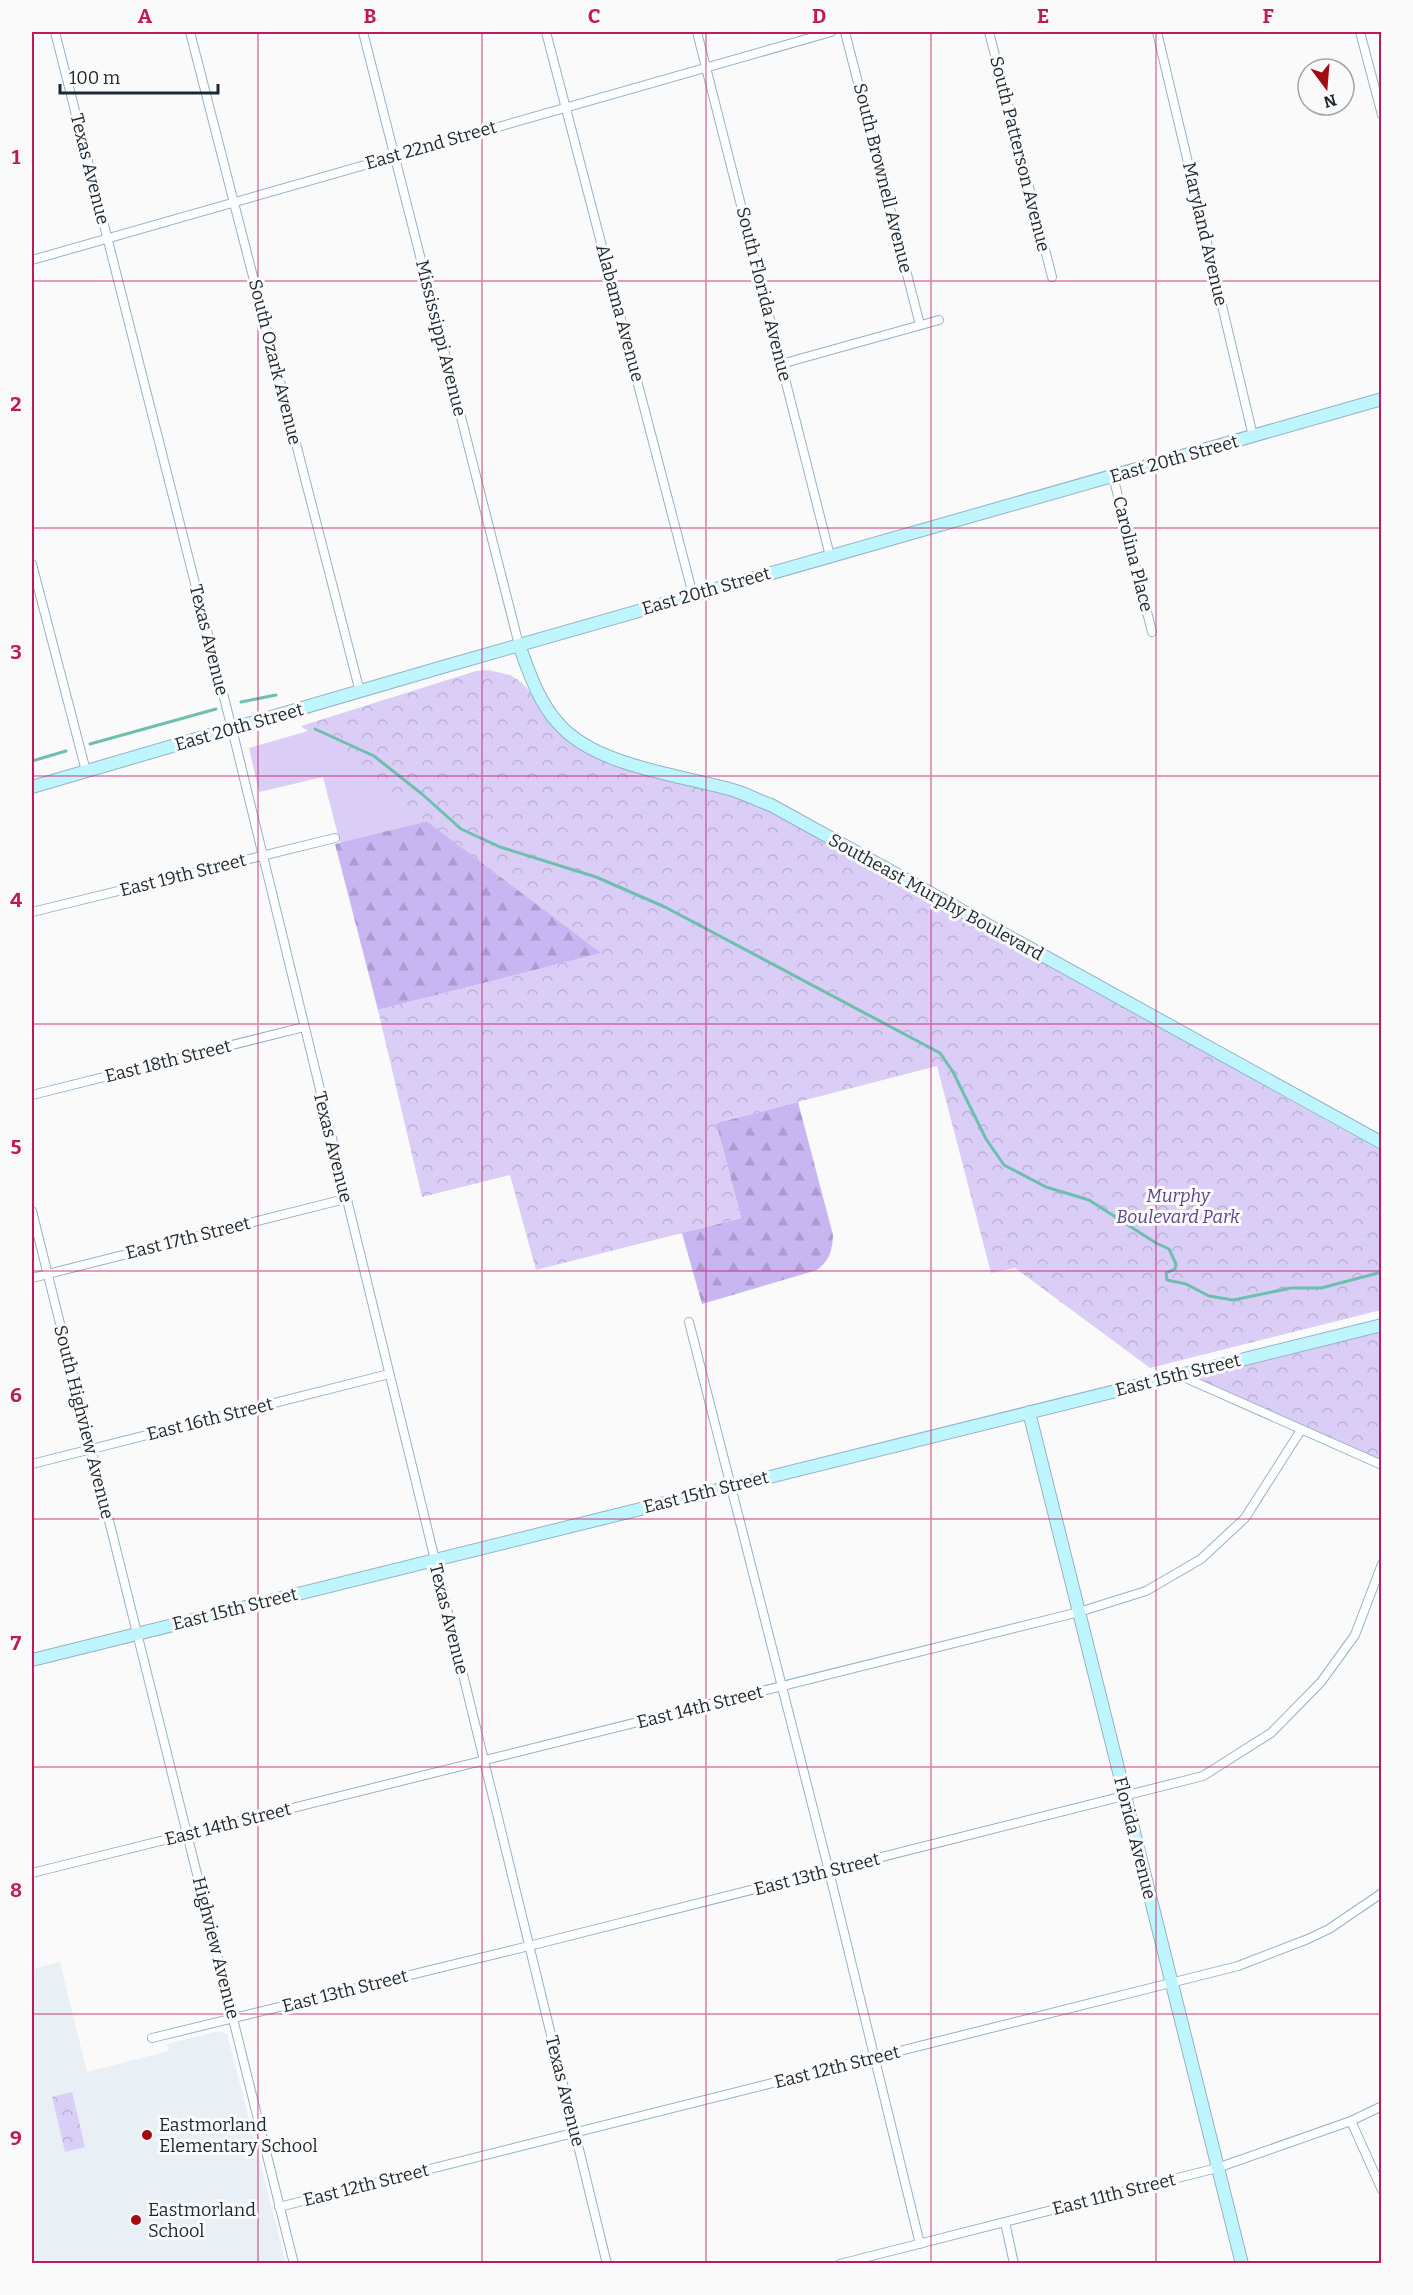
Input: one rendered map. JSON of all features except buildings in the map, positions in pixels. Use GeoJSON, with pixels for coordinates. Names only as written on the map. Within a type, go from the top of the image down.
{"type":"FeatureCollection","features":[{"type":"Feature","properties":{"kind":"main road","name":"East 20th Street"},"geometry":{"type":"LineString","coordinates":[[32,787],[519,645],[1382,399]]}},
{"type":"Feature","properties":{"kind":"main road","name":"Southeast Murphy Boulevard"},"geometry":{"type":"LineString","coordinates":[[519,645],[537,691],[547,708],[557,723],[580,742],[603,755],[738,792],[771,805],[1382,1143]]}},
{"type":"Feature","properties":{"kind":"main road","name":"East 15th Street"},"geometry":{"type":"LineString","coordinates":[[32,1660],[1382,1325]]}},
{"type":"Feature","properties":{"kind":"main road","name":"Florida Avenue"},"geometry":{"type":"LineString","coordinates":[[1029,1412],[1242,2264]]}},
{"type":"Feature","properties":{"kind":"street","name":"Texas Avenue"},"geometry":{"type":"LineString","coordinates":[[55,32],[232,729],[607,2264]]}},
{"type":"Feature","properties":{"kind":"street","name":"South Ozark Avenue"},"geometry":{"type":"LineString","coordinates":[[190,32],[360,692]]}},
{"type":"Feature","properties":{"kind":"street","name":"Mississippi Avenue"},"geometry":{"type":"LineString","coordinates":[[363,32],[519,645]]}},
{"type":"Feature","properties":{"kind":"street","name":"Alabama Avenue"},"geometry":{"type":"LineString","coordinates":[[546,32],[693,595]]}},
{"type":"Feature","properties":{"kind":"street","name":"South Florida Avenue"},"geometry":{"type":"LineString","coordinates":[[697,32],[830,556]]}},
{"type":"Feature","properties":{"kind":"street","name":"East 22nd Street"},"geometry":{"type":"LineString","coordinates":[[32,260],[831,32]]}},
{"type":"Feature","properties":{"kind":"street","name":"South Brownell Avenue"},"geometry":{"type":"LineString","coordinates":[[845,32],[920,325]]}},
{"type":"Feature","properties":{"kind":"street","name":"South Patterson Avenue"},"geometry":{"type":"LineString","coordinates":[[989,32],[1052,277]]}},
{"type":"Feature","properties":{"kind":"street","name":"Maryland Avenue"},"geometry":{"type":"LineString","coordinates":[[1157,32],[1253,436]]}},
{"type":"Feature","properties":{"kind":"street"},"geometry":{"type":"LineString","coordinates":[[1360,32],[1382,115]]}},
{"type":"Feature","properties":{"kind":"street"},"geometry":{"type":"LineString","coordinates":[[782,364],[939,320]]}},
{"type":"Feature","properties":{"kind":"street","name":"Carolina Place"},"geometry":{"type":"LineString","coordinates":[[1113,476],[1152,632]]}},
{"type":"Feature","properties":{"kind":"street"},"geometry":{"type":"LineString","coordinates":[[32,564],[86,771]]}},
{"type":"Feature","properties":{"kind":"street","name":"East 19th Street"},"geometry":{"type":"LineString","coordinates":[[32,912],[335,838]]}},
{"type":"Feature","properties":{"kind":"street","name":"East 18th Street"},"geometry":{"type":"LineString","coordinates":[[32,1095],[304,1028]]}},
{"type":"Feature","properties":{"kind":"street","name":"East 17th Street"},"geometry":{"type":"LineString","coordinates":[[32,1278],[345,1199]]}},
{"type":"Feature","properties":{"kind":"street","name":"South Highview Avenue"},"geometry":{"type":"LineString","coordinates":[[32,1211],[137,1633]]}},
{"type":"Feature","properties":{"kind":"street"},"geometry":{"type":"LineString","coordinates":[[689,1322],[829,1871],[920,2244]]}},
{"type":"Feature","properties":{"kind":"street","name":"East 16th Street"},"geometry":{"type":"LineString","coordinates":[[32,1464],[389,1374]]}},
{"type":"Feature","properties":{"kind":"street"},"geometry":{"type":"LineString","coordinates":[[1178,1374],[1382,1465]]}},
{"type":"Feature","properties":{"kind":"street","name":"East 14th Street"},"geometry":{"type":"LineString","coordinates":[[32,1874],[1079,1612],[1146,1591],[1201,1559],[1245,1518],[1301,1430]]}},
{"type":"Feature","properties":{"kind":"street","name":"East 13th Street"},"geometry":{"type":"LineString","coordinates":[[152,2038],[529,1946],[1203,1776],[1271,1732],[1321,1682],[1355,1635],[1382,1564]]}},
{"type":"Feature","properties":{"kind":"street","name":"Highview Avenue"},"geometry":{"type":"LineString","coordinates":[[137,1633],[294,2264]]}},
{"type":"Feature","properties":{"kind":"street","name":"East 12th Street"},"geometry":{"type":"LineString","coordinates":[[279,2207],[1238,1966],[1273,1954],[1329,1929],[1382,1893]]}},
{"type":"Feature","properties":{"kind":"street","name":"East 11th Street"},"geometry":{"type":"LineString","coordinates":[[840,2264],[1217,2168],[1351,2121],[1382,2106]]}},
{"type":"Feature","properties":{"kind":"street"},"geometry":{"type":"LineString","coordinates":[[1351,2121],[1382,2190]]}},
{"type":"Feature","properties":{"kind":"street"},"geometry":{"type":"LineString","coordinates":[[1005,2222],[1014,2264]]}},
{"type":"Feature","properties":{"kind":"shaded area","name":"Eastmorland Elementary School"},"geometry":{"type":"Polygon","coordinates":[[[60,1962],[87,2072],[169,2051],[167,2044],[220,2031],[227,2034],[286,2263],[32,2264],[32,1969],[60,1962]]]}},
{"type":"Feature","properties":{"kind":"green space","name":"Murphy Boulevard Park"},"geometry":{"type":"Polygon","coordinates":[[[488,670],[510,675],[518,680],[526,687],[551,722],[589,754],[604,761],[731,795],[777,814],[1381,1151],[1381,1310],[1150,1368],[1015,1268],[991,1273],[937,1066],[716,1123],[741,1218],[536,1270],[510,1175],[422,1197],[378,1010],[601,953],[301,726],[476,671],[488,670]]]}},
{"type":"Feature","properties":{"kind":"green space"},"geometry":{"type":"Polygon","coordinates":[[[308,731],[427,821],[340,843],[323,777],[259,792],[249,748],[308,731]]]}},
{"type":"Feature","properties":{"kind":"green space"},"geometry":{"type":"Polygon","coordinates":[[[427,821],[602,953],[378,1010],[335,844],[427,821]]]}},
{"type":"Feature","properties":{"kind":"green space"},"geometry":{"type":"Polygon","coordinates":[[[798,1102],[833,1235],[830,1255],[817,1270],[702,1304],[682,1233],[741,1218],[716,1123],[798,1102]]]}},
{"type":"Feature","properties":{"kind":"green space"},"geometry":{"type":"Polygon","coordinates":[[[1381,1332],[1381,1465],[1178,1375],[1381,1332]]]}},
{"type":"Feature","properties":{"kind":"green space"},"geometry":{"type":"Polygon","coordinates":[[[72,2092],[85,2147],[65,2152],[52,2097],[72,2092]]]}},
{"type":"Feature","properties":{"kind":"waterway"},"geometry":{"type":"LineString","coordinates":[[241,702],[276,695]]}},
{"type":"Feature","properties":{"kind":"waterway"},"geometry":{"type":"LineString","coordinates":[[90,744],[216,709]]}},
{"type":"Feature","properties":{"kind":"waterway"},"geometry":{"type":"LineString","coordinates":[[315,729],[374,756],[461,829],[500,847],[596,877],[665,907],[940,1053],[953,1072],[986,1139],[1004,1165],[1046,1187],[1089,1200],[1169,1249],[1176,1264],[1175,1269],[1166,1273],[1167,1280],[1186,1284],[1209,1296],[1233,1300],[1291,1288],[1321,1288],[1382,1272]]}},
{"type":"Feature","properties":{"kind":"waterway"},"geometry":{"type":"LineString","coordinates":[[32,761],[66,751]]}},
{"type":"Feature","properties":{"kind":"place","name":"Eastmorland Elementary School"},"geometry":{"type":"Point","coordinates":[147,2135]}},
{"type":"Feature","properties":{"kind":"place","name":"Eastmorland School"},"geometry":{"type":"Point","coordinates":[136,2220]}}]}
